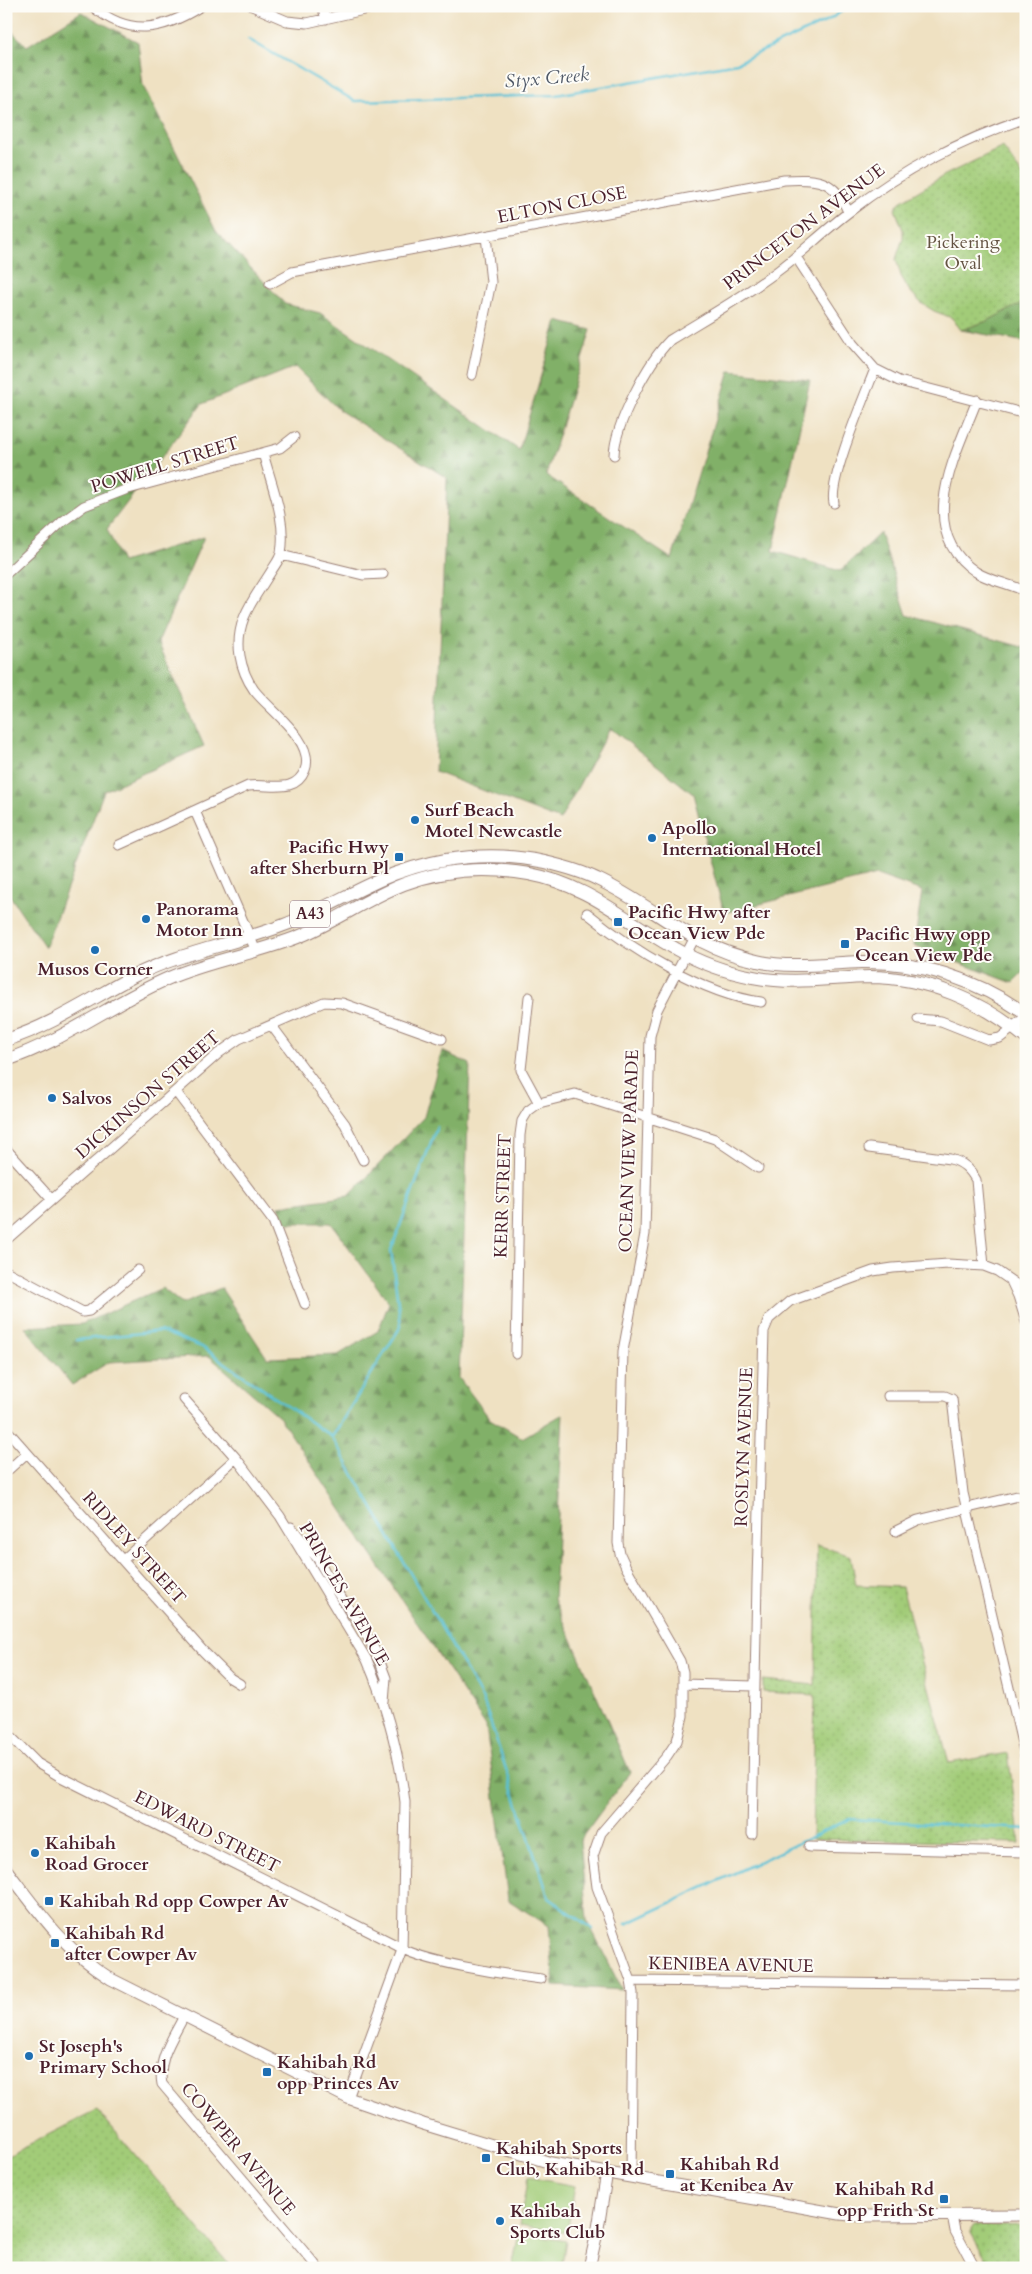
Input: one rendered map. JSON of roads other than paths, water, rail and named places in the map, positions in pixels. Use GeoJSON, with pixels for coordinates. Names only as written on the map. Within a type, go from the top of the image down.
{"type":"FeatureCollection","features":[{"type":"Feature","properties":{"kind":"highway","name":"A43"},"geometry":{"type":"LineString","coordinates":[[6,1040],[36,1029],[145,971],[202,950],[285,925],[403,872],[471,856],[498,856],[546,863],[597,879],[694,939],[720,951],[771,964],[804,967],[860,962],[884,963],[930,970],[950,975],[987,990],[1026,1014]]}},
{"type":"Feature","properties":{"kind":"highway","name":"A43"},"geometry":{"type":"LineString","coordinates":[[6,1060],[43,1046],[134,994],[170,977],[292,940],[404,884],[452,872],[501,870],[563,882],[583,891],[686,954],[713,967],[764,979],[792,982],[870,977],[919,983],[963,997],[983,1007],[1014,1027],[1026,1038]]}},
{"type":"Feature","properties":{"kind":"main road"},"geometry":{"type":"LineString","coordinates":[[1014,1027],[1026,1018]]}},
{"type":"Feature","properties":{"kind":"main road"},"geometry":{"type":"LineString","coordinates":[[6,1868],[61,1940],[80,1958],[111,1979],[348,2098],[415,2122],[552,2163],[840,2214],[860,2216],[1026,2215]]}},
{"type":"Feature","properties":{"kind":"main road"},"geometry":{"type":"LineString","coordinates":[[589,2268],[607,2172]]}},
{"type":"Feature","properties":{"kind":"street"},"geometry":{"type":"LineString","coordinates":[[92,6],[106,18],[130,26],[157,27],[189,14],[201,6]]}},
{"type":"Feature","properties":{"kind":"street"},"geometry":{"type":"LineString","coordinates":[[252,6],[288,21],[308,23],[381,6]]}},
{"type":"Feature","properties":{"kind":"street"},"geometry":{"type":"LineString","coordinates":[[322,6],[326,19]]}},
{"type":"Feature","properties":{"kind":"street","name":"PRINCETON AVENUE"},"geometry":{"type":"LineString","coordinates":[[614,456],[614,443],[619,429],[658,352],[670,340],[763,282],[796,257],[848,212],[899,176],[932,157],[984,133],[1026,118]]}},
{"type":"Feature","properties":{"kind":"street","name":"ELTON CLOSE"},"geometry":{"type":"LineString","coordinates":[[270,284],[292,272],[707,194],[800,179],[816,181],[831,187],[838,192],[848,212]]}},
{"type":"Feature","properties":{"kind":"street"},"geometry":{"type":"LineString","coordinates":[[472,376],[490,295],[491,270],[486,236]]}},
{"type":"Feature","properties":{"kind":"street"},"geometry":{"type":"LineString","coordinates":[[796,257],[853,344],[874,368],[899,381],[1026,414]]}},
{"type":"Feature","properties":{"kind":"street"},"geometry":{"type":"LineString","coordinates":[[834,503],[832,495],[836,475],[874,368]]}},
{"type":"Feature","properties":{"kind":"street"},"geometry":{"type":"LineString","coordinates":[[976,400],[946,483],[943,497],[945,527],[949,540],[964,561],[974,570],[997,583],[1026,592]]}},
{"type":"Feature","properties":{"kind":"street","name":"POWELL STREET"},"geometry":{"type":"LineString","coordinates":[[6,574],[62,522],[84,506],[125,490],[280,448],[294,437]]}},
{"type":"Feature","properties":{"kind":"street"},"geometry":{"type":"LineString","coordinates":[[119,845],[248,786],[261,784],[288,787],[299,780],[306,769],[305,756],[299,741],[290,726],[256,692],[245,675],[240,656],[239,638],[242,619],[281,555],[280,515],[263,453]]}},
{"type":"Feature","properties":{"kind":"street"},"geometry":{"type":"LineString","coordinates":[[281,555],[363,575],[384,574]]}},
{"type":"Feature","properties":{"kind":"street"},"geometry":{"type":"LineString","coordinates":[[195,811],[256,951]]}},
{"type":"Feature","properties":{"kind":"street"},"geometry":{"type":"LineString","coordinates":[[587,913],[628,944],[677,972],[731,996],[761,1002]]}},
{"type":"Feature","properties":{"kind":"street","name":"OCEAN VIEW PARADE"},"geometry":{"type":"LineString","coordinates":[[631,1981],[598,1887],[593,1856],[602,1833],[667,1756],[676,1741],[682,1722],[684,1684],[680,1661],[620,1554],[618,1543],[623,1351],[645,1234],[650,1036],[652,1022],[694,939]]}},
{"type":"Feature","properties":{"kind":"street"},"geometry":{"type":"LineString","coordinates":[[529,997],[521,1070],[539,1103],[575,1094],[715,1139],[758,1168]]}},
{"type":"Feature","properties":{"kind":"street","name":"DICKINSON STREET"},"geometry":{"type":"LineString","coordinates":[[6,1240],[219,1053],[238,1039],[324,1002],[331,1002],[342,1003],[442,1039]]}},
{"type":"Feature","properties":{"kind":"street"},"geometry":{"type":"LineString","coordinates":[[918,1020],[942,1021],[989,1040],[1000,1038],[1014,1027]]}},
{"type":"Feature","properties":{"kind":"street"},"geometry":{"type":"LineString","coordinates":[[272,1026],[345,1124],[363,1160]]}},
{"type":"Feature","properties":{"kind":"street"},"geometry":{"type":"LineString","coordinates":[[176,1092],[273,1221],[305,1304]]}},
{"type":"Feature","properties":{"kind":"street","name":"KERR STREET"},"geometry":{"type":"LineString","coordinates":[[516,1354],[520,1135],[522,1121],[528,1111],[539,1103]]}},
{"type":"Feature","properties":{"kind":"street"},"geometry":{"type":"LineString","coordinates":[[869,1148],[950,1159],[958,1161],[971,1172],[976,1180],[984,1266]]}},
{"type":"Feature","properties":{"kind":"street"},"geometry":{"type":"LineString","coordinates":[[6,1149],[52,1200]]}},
{"type":"Feature","properties":{"kind":"street","name":"ROSLYN AVENUE"},"geometry":{"type":"LineString","coordinates":[[752,1834],[754,1686],[764,1331],[769,1319],[790,1301],[873,1271],[912,1265],[984,1266],[1010,1279],[1026,1291]]}},
{"type":"Feature","properties":{"kind":"street"},"geometry":{"type":"LineString","coordinates":[[6,1270],[83,1312],[88,1311],[138,1270]]}},
{"type":"Feature","properties":{"kind":"street"},"geometry":{"type":"LineString","coordinates":[[1010,1279],[1018,1296],[1026,1322]]}},
{"type":"Feature","properties":{"kind":"street"},"geometry":{"type":"LineString","coordinates":[[888,1396],[944,1396],[952,1399],[966,1508],[1026,1760]]}},
{"type":"Feature","properties":{"kind":"street","name":"PRINCES AVENUE"},"geometry":{"type":"LineString","coordinates":[[184,1399],[236,1458],[280,1516],[367,1660],[384,1705],[402,1778],[405,1802],[402,1950],[348,2098]]}},
{"type":"Feature","properties":{"kind":"street","name":"RIDLEY STREET"},"geometry":{"type":"LineString","coordinates":[[6,1430],[203,1651],[230,1678],[240,1684]]}},
{"type":"Feature","properties":{"kind":"street"},"geometry":{"type":"LineString","coordinates":[[6,1472],[27,1453]]}},
{"type":"Feature","properties":{"kind":"street"},"geometry":{"type":"LineString","coordinates":[[123,1560],[236,1458]]}},
{"type":"Feature","properties":{"kind":"street"},"geometry":{"type":"LineString","coordinates":[[896,1531],[918,1520],[1026,1494]]}},
{"type":"Feature","properties":{"kind":"street"},"geometry":{"type":"LineString","coordinates":[[684,1684],[754,1686]]}},
{"type":"Feature","properties":{"kind":"street","name":"EDWARD STREET"},"geometry":{"type":"LineString","coordinates":[[6,1732],[36,1763],[58,1776],[409,1954],[479,1969],[541,1979]]}},
{"type":"Feature","properties":{"kind":"street"},"geometry":{"type":"LineString","coordinates":[[809,1847],[1026,1852]]}},
{"type":"Feature","properties":{"kind":"street","name":"KENIBEA AVENUE"},"geometry":{"type":"LineString","coordinates":[[631,2177],[633,2004],[631,1981],[1026,1985]]}},
{"type":"Feature","properties":{"kind":"street","name":"COWPER AVENUE"},"geometry":{"type":"LineString","coordinates":[[184,2016],[162,2062],[160,2073],[162,2084],[318,2268]]}},
{"type":"Feature","properties":{"kind":"street"},"geometry":{"type":"LineString","coordinates":[[952,2215],[955,2231],[973,2267]]}},
{"type":"Feature","properties":{"kind":"waterway","name":"Styx Creek"},"geometry":{"type":"LineString","coordinates":[[248,39],[355,101],[556,95],[737,63],[827,21],[850,6]]}},
{"type":"Feature","properties":{"kind":"waterway"},"geometry":{"type":"LineString","coordinates":[[332,1437],[401,1326],[391,1250],[437,1126]]}},
{"type":"Feature","properties":{"kind":"waterway"},"geometry":{"type":"LineString","coordinates":[[76,1340],[160,1331],[202,1347],[332,1437],[483,1700],[549,1898],[593,1929]]}},
{"type":"Feature","properties":{"kind":"waterway"},"geometry":{"type":"LineString","coordinates":[[626,1924],[850,1819],[1026,1829]]}},
{"type":"Feature","properties":{"kind":"place","name":"Surf Beach Motel Newcastle"},"geometry":{"type":"Point","coordinates":[415,820]}},
{"type":"Feature","properties":{"kind":"place","name":"Apollo International Hotel"},"geometry":{"type":"Point","coordinates":[652,838]}},
{"type":"Feature","properties":{"kind":"place","name":"Pacific Hwy after Sherburn Pl"},"geometry":{"type":"Point","coordinates":[399,857]}},
{"type":"Feature","properties":{"kind":"place","name":"Panorama Motor Inn"},"geometry":{"type":"Point","coordinates":[146,919]}},
{"type":"Feature","properties":{"kind":"place","name":"Pacific Hwy after Ocean View Pde"},"geometry":{"type":"Point","coordinates":[618,922]}},
{"type":"Feature","properties":{"kind":"place","name":"Pacific Hwy opp Ocean View Pde"},"geometry":{"type":"Point","coordinates":[845,944]}},
{"type":"Feature","properties":{"kind":"place","name":"Musos Corner"},"geometry":{"type":"Point","coordinates":[95,950]}},
{"type":"Feature","properties":{"kind":"place","name":"Salvos"},"geometry":{"type":"Point","coordinates":[52,1098]}},
{"type":"Feature","properties":{"kind":"place","name":"Kahibah Road Grocer"},"geometry":{"type":"Point","coordinates":[35,1853]}},
{"type":"Feature","properties":{"kind":"place","name":"Kahibah Rd opp Cowper Av"},"geometry":{"type":"Point","coordinates":[49,1901]}},
{"type":"Feature","properties":{"kind":"place","name":"Kahibah Rd after Cowper Av"},"geometry":{"type":"Point","coordinates":[55,1943]}},
{"type":"Feature","properties":{"kind":"place","name":"St Joseph's Primary School"},"geometry":{"type":"Point","coordinates":[29,2056]}},
{"type":"Feature","properties":{"kind":"place","name":"Kahibah Rd opp Princes Av"},"geometry":{"type":"Point","coordinates":[267,2072]}},
{"type":"Feature","properties":{"kind":"place","name":"Kahibah Sports Club, Kahibah Rd"},"geometry":{"type":"Point","coordinates":[486,2158]}},
{"type":"Feature","properties":{"kind":"place","name":"Kahibah Rd at Kenibea Av"},"geometry":{"type":"Point","coordinates":[670,2174]}},
{"type":"Feature","properties":{"kind":"place","name":"Kahibah Rd opp Frith St"},"geometry":{"type":"Point","coordinates":[944,2199]}},
{"type":"Feature","properties":{"kind":"place","name":"Kahibah Sports Club"},"geometry":{"type":"Point","coordinates":[500,2221]}},
{"type":"Feature","properties":{"kind":"park label","name":"Pickering Oval"},"geometry":{"type":"Point","coordinates":[963,252]}}]}
